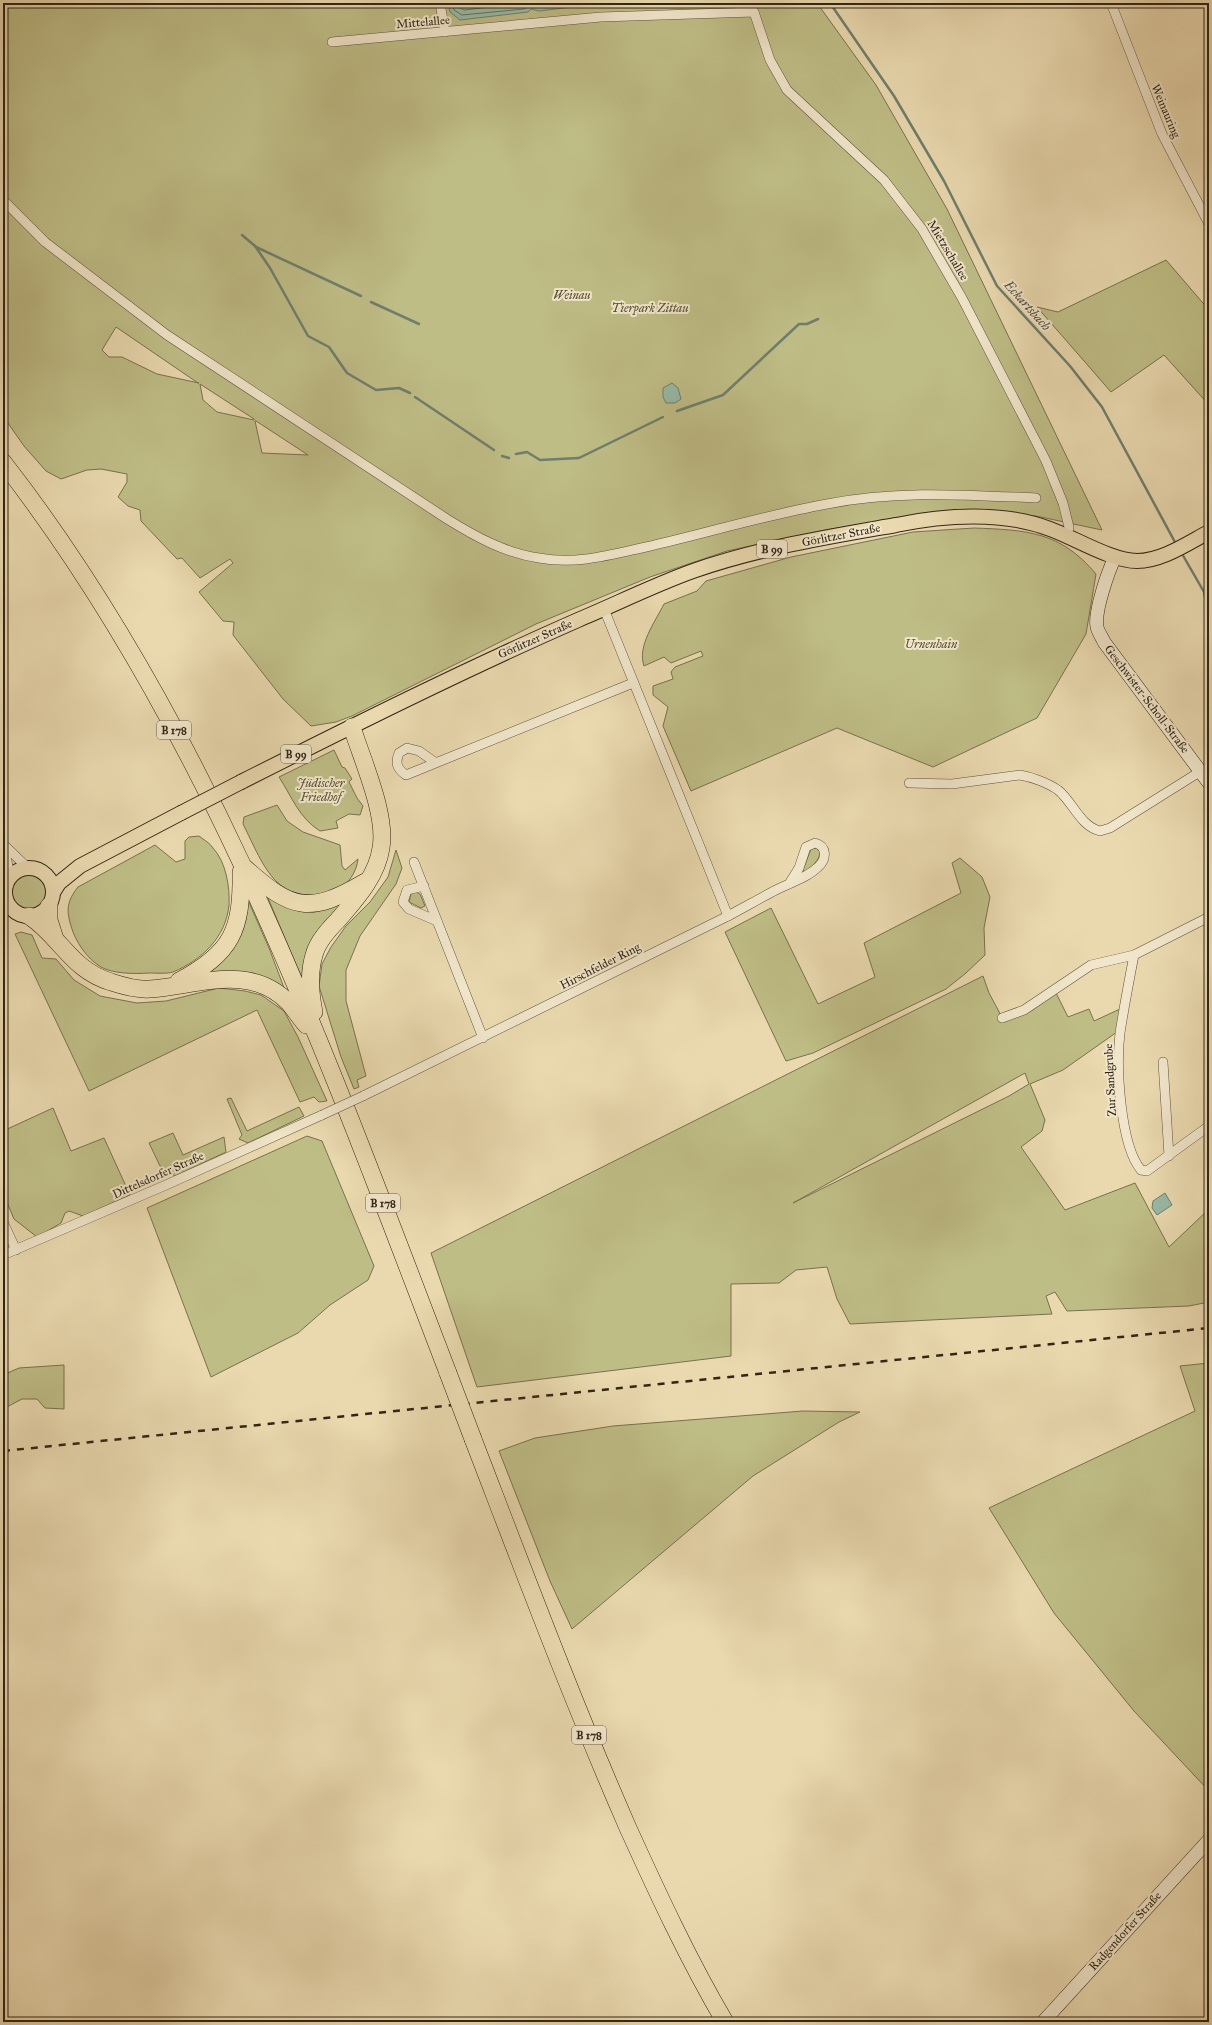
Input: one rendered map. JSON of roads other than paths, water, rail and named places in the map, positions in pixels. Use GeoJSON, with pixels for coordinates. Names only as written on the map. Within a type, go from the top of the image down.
{"type":"FeatureCollection","features":[{"type":"Feature","properties":{"kind":"highway","name":"B 178"},"geometry":{"type":"LineString","coordinates":[[3,462],[78,563],[164,711],[241,864],[321,1044],[473,1439],[602,1768],[663,1905],[692,1964],[725,2022]]}},
{"type":"Feature","properties":{"kind":"highway"},"geometry":{"type":"LineString","coordinates":[[321,1044],[310,992],[310,969],[315,950],[325,935],[363,890],[376,867],[381,848],[381,819],[352,727]]}},
{"type":"Feature","properties":{"kind":"highway"},"geometry":{"type":"LineString","coordinates":[[241,864],[268,888],[288,900],[307,904],[328,902],[368,880]]}},
{"type":"Feature","properties":{"kind":"highway"},"geometry":{"type":"LineString","coordinates":[[169,987],[195,973],[228,944],[235,928],[242,902],[241,864]]}},
{"type":"Feature","properties":{"kind":"highway"},"geometry":{"type":"LineString","coordinates":[[51,898],[50,920],[55,939]]}},
{"type":"Feature","properties":{"kind":"highway"},"geometry":{"type":"LineString","coordinates":[[29,916],[55,939],[77,964],[97,977],[123,986],[148,989],[224,978],[244,980],[267,988],[289,1003],[321,1044]]}},
{"type":"Feature","properties":{"kind":"main road","name":"Görlitzer Straße"},"geometry":{"type":"LineString","coordinates":[[352,727],[488,660],[604,609],[693,571],[737,558],[898,524],[934,519],[992,518],[1028,522],[1115,557],[1124,560],[1144,561],[1166,554],[1209,532]]}},
{"type":"Feature","properties":{"kind":"main road","name":"B 99"},"geometry":{"type":"LineString","coordinates":[[51,898],[59,883],[80,866],[241,782],[352,727]]}},
{"type":"Feature","properties":{"kind":"main road","name":"B 99"},"geometry":{"type":"LineString","coordinates":[[45,873],[80,866]]}},
{"type":"Feature","properties":{"kind":"main road"},"geometry":{"type":"LineString","coordinates":[[28,868],[45,873],[49,878],[51,898],[40,914],[29,916],[8,911],[8,904],[4,893],[10,877],[20,869],[28,868]]}},
{"type":"Feature","properties":{"kind":"street"},"geometry":{"type":"LineString","coordinates":[[440,3],[445,32]]}},
{"type":"Feature","properties":{"kind":"street","name":"Weinauring"},"geometry":{"type":"LineString","coordinates":[[1111,3],[1162,134],[1209,224]]}},
{"type":"Feature","properties":{"kind":"street","name":"Mittelallee"},"geometry":{"type":"LineString","coordinates":[[332,42],[564,22],[601,17],[754,12]]}},
{"type":"Feature","properties":{"kind":"street","name":"Mietzschallee"},"geometry":{"type":"LineString","coordinates":[[754,12],[770,60],[787,90],[884,180],[922,229],[962,298],[1046,461],[1063,503],[1069,527],[1066,536]]}},
{"type":"Feature","properties":{"kind":"street"},"geometry":{"type":"LineString","coordinates":[[3,200],[45,242],[168,335],[447,519],[476,537],[505,550],[538,558],[572,561],[667,542],[827,504],[883,496],[925,494],[1036,498]]}},
{"type":"Feature","properties":{"kind":"street","name":"Geschwister-Scholl-Straße"},"geometry":{"type":"LineString","coordinates":[[1115,557],[1108,572],[1098,614],[1097,627],[1104,642],[1201,770],[1209,783]]}},
{"type":"Feature","properties":{"kind":"street"},"geometry":{"type":"LineString","coordinates":[[604,609],[728,916]]}},
{"type":"Feature","properties":{"kind":"street"},"geometry":{"type":"LineString","coordinates":[[436,763],[633,683]]}},
{"type":"Feature","properties":{"kind":"street"},"geometry":{"type":"LineString","coordinates":[[909,783],[952,784],[1020,775],[1030,777],[1058,790],[1088,825],[1100,831],[1110,828],[1201,770]]}},
{"type":"Feature","properties":{"kind":"street","name":"Hirschfelder Ring"},"geometry":{"type":"LineString","coordinates":[[363,1096],[483,1038],[790,884],[819,866],[825,854],[822,846],[815,843],[806,847],[799,868],[790,884]]}},
{"type":"Feature","properties":{"kind":"street"},"geometry":{"type":"LineString","coordinates":[[3,845],[28,868]]}},
{"type":"Feature","properties":{"kind":"street"},"geometry":{"type":"LineString","coordinates":[[3,845],[10,877]]}},
{"type":"Feature","properties":{"kind":"street"},"geometry":{"type":"LineString","coordinates":[[414,862],[483,1038]]}},
{"type":"Feature","properties":{"kind":"street"},"geometry":{"type":"LineString","coordinates":[[424,886],[406,890],[403,897],[403,902],[409,909],[437,921]]}},
{"type":"Feature","properties":{"kind":"street"},"geometry":{"type":"LineString","coordinates":[[1002,1018],[1024,1010],[1091,965],[1134,955],[1209,916]]}},
{"type":"Feature","properties":{"kind":"street","name":"Zur Sandgrube"},"geometry":{"type":"LineString","coordinates":[[1134,955],[1120,1035],[1120,1098],[1128,1144],[1137,1165],[1142,1170],[1147,1171],[1209,1126]]}},
{"type":"Feature","properties":{"kind":"street"},"geometry":{"type":"LineString","coordinates":[[1163,1062],[1168,1156]]}},
{"type":"Feature","properties":{"kind":"street","name":"Dittelsdorfer Straße"},"geometry":{"type":"LineString","coordinates":[[3,1255],[166,1185],[363,1096]]}},
{"type":"Feature","properties":{"kind":"street"},"geometry":{"type":"LineString","coordinates":[[3,1222],[16,1250]]}},
{"type":"Feature","properties":{"kind":"street","name":"Radgendorfer Straße"},"geometry":{"type":"LineString","coordinates":[[1043,2022],[1209,1840]]}},
{"type":"Feature","properties":{"kind":"water"},"geometry":{"type":"Polygon","coordinates":[[[448,3],[572,3],[572,7],[539,11],[531,9],[528,12],[460,20],[450,12],[448,3]]]}},
{"type":"Feature","properties":{"kind":"water"},"geometry":{"type":"Polygon","coordinates":[[[672,383],[678,388],[681,399],[675,403],[666,403],[663,397],[663,388],[672,383]]]}},
{"type":"Feature","properties":{"kind":"water"},"geometry":{"type":"Polygon","coordinates":[[[1165,1193],[1172,1205],[1157,1215],[1152,1208],[1153,1201],[1165,1193]]]}},
{"type":"Feature","properties":{"kind":"waterway","name":"Eckartsbach"},"geometry":{"type":"LineString","coordinates":[[830,3],[894,96],[944,181],[997,286],[1070,366],[1102,407],[1176,544]]}},
{"type":"Feature","properties":{"kind":"waterway"},"geometry":{"type":"LineString","coordinates":[[242,235],[255,246],[270,268],[308,336],[329,347],[347,373],[376,390],[399,388],[410,393]]}},
{"type":"Feature","properties":{"kind":"waterway"},"geometry":{"type":"LineString","coordinates":[[256,247],[361,296]]}},
{"type":"Feature","properties":{"kind":"waterway"},"geometry":{"type":"LineString","coordinates":[[371,302],[419,324]]}},
{"type":"Feature","properties":{"kind":"waterway"},"geometry":{"type":"LineString","coordinates":[[677,411],[723,395],[799,324],[807,324],[818,319]]}},
{"type":"Feature","properties":{"kind":"waterway"},"geometry":{"type":"LineString","coordinates":[[415,397],[494,450]]}},
{"type":"Feature","properties":{"kind":"waterway"},"geometry":{"type":"LineString","coordinates":[[516,454],[527,452],[540,460],[579,458],[663,417]]}},
{"type":"Feature","properties":{"kind":"waterway"},"geometry":{"type":"LineString","coordinates":[[502,456],[509,458]]}},
{"type":"Feature","properties":{"kind":"waterway","name":"Eckartsbach"},"geometry":{"type":"LineString","coordinates":[[1181,552],[1204,592],[1209,618]]}},
{"type":"Feature","properties":{"kind":"railway"},"geometry":{"type":"LineString","coordinates":[[3,1451],[1209,1328]]}},
{"type":"Feature","properties":{"kind":"park label","name":"Weinau"},"geometry":{"type":"Point","coordinates":[572,295]}},
{"type":"Feature","properties":{"kind":"park label","name":"Tierpark Zittau"},"geometry":{"type":"Point","coordinates":[650,308]}},
{"type":"Feature","properties":{"kind":"park label","name":"Urnenhain"},"geometry":{"type":"Point","coordinates":[931,644]}},
{"type":"Feature","properties":{"kind":"park label","name":"Jüdischer Friedhof"},"geometry":{"type":"Point","coordinates":[321,790]}}]}
